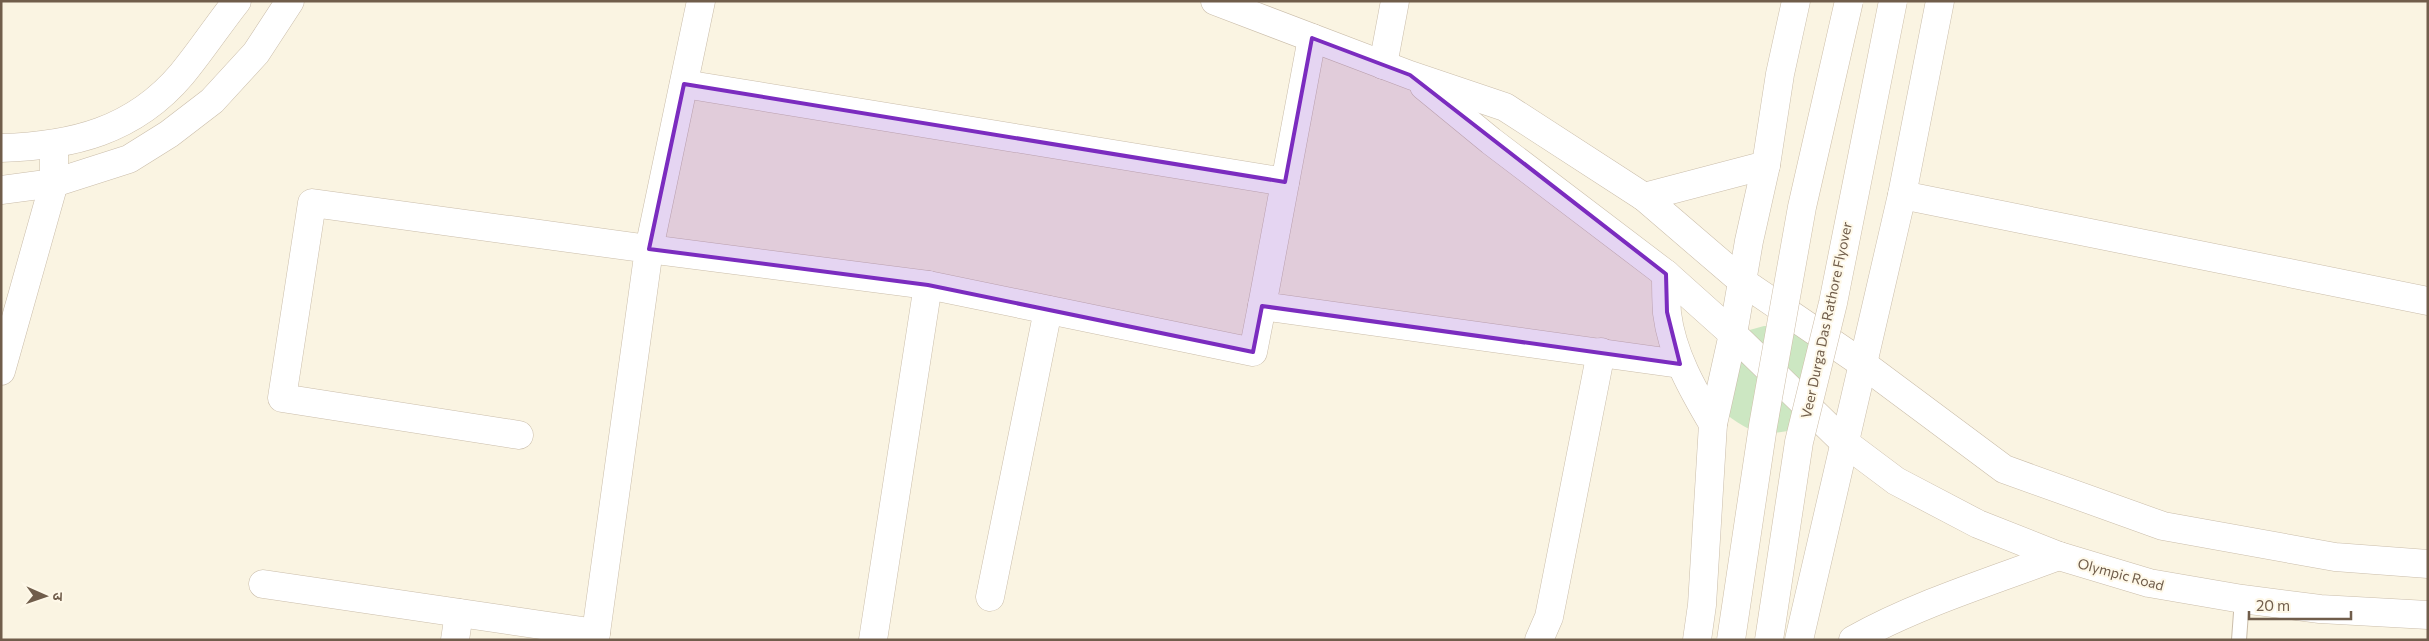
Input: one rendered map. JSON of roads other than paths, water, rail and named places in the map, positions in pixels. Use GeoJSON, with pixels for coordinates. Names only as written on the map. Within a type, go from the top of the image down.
{"type":"FeatureCollection","features":[{"type":"Feature","properties":{"kind":"street"},"geometry":{"type":"LineString","coordinates":[[1,148],[54,145],[92,136],[124,122],[156,100],[181,75],[237,1]]}},
{"type":"Feature","properties":{"kind":"street"},"geometry":{"type":"LineString","coordinates":[[1,190],[54,184],[129,159],[169,134],[212,101],[256,53],[290,1]]}},
{"type":"Feature","properties":{"kind":"street"},"geometry":{"type":"LineString","coordinates":[[263,584],[459,613],[596,636],[649,249],[701,1]]}},
{"type":"Feature","properties":{"kind":"street"},"geometry":{"type":"LineString","coordinates":[[1215,1],[1410,75],[1505,107],[1644,197],[1743,282],[1863,364],[2004,469],[2154,522],[2335,557],[2428,564]]}},
{"type":"Feature","properties":{"kind":"street"},"geometry":{"type":"LineString","coordinates":[[1383,65],[1395,1]]}},
{"type":"Feature","properties":{"kind":"street"},"geometry":{"type":"LineString","coordinates":[[1697,640],[1702,605],[1713,424],[1733,334],[1749,241],[1766,165],[1780,74],[1796,1]]}},
{"type":"Feature","properties":{"kind":"street"},"geometry":{"type":"LineString","coordinates":[[1731,640],[1761,436],[1802,207],[1849,1]]}},
{"type":"Feature","properties":{"kind":"street","name":"Veer Durga Das Rathore Flyover"},"geometry":{"type":"LineString","coordinates":[[1769,640],[1799,442],[1833,303],[1893,1]]}},
{"type":"Feature","properties":{"kind":"street"},"geometry":{"type":"LineString","coordinates":[[1799,640],[1902,195],[1940,1]]}},
{"type":"Feature","properties":{"kind":"street"},"geometry":{"type":"LineString","coordinates":[[519,435],[282,398],[312,203],[928,285],[1253,352],[1312,38]]}},
{"type":"Feature","properties":{"kind":"street","name":"Olympic Road"},"geometry":{"type":"LineString","coordinates":[[1410,75],[1491,142],[1666,274],[1733,334],[1844,442],[1896,481],[1978,524],[2058,556],[2149,583],[2242,599],[2320,609],[2428,615]]}},
{"type":"Feature","properties":{"kind":"street"},"geometry":{"type":"LineString","coordinates":[[684,84],[1285,182]]}},
{"type":"Feature","properties":{"kind":"street"},"geometry":{"type":"LineString","coordinates":[[1,371],[54,184],[54,145]]}},
{"type":"Feature","properties":{"kind":"street"},"geometry":{"type":"LineString","coordinates":[[1644,197],[1766,165]]}},
{"type":"Feature","properties":{"kind":"street"},"geometry":{"type":"LineString","coordinates":[[1902,195],[2428,301]]}},
{"type":"Feature","properties":{"kind":"street"},"geometry":{"type":"LineString","coordinates":[[1666,274],[1667,312],[1680,364],[1713,424]]}},
{"type":"Feature","properties":{"kind":"street"},"geometry":{"type":"LineString","coordinates":[[873,640],[928,285]]}},
{"type":"Feature","properties":{"kind":"street"},"geometry":{"type":"LineString","coordinates":[[1262,306],[1680,364]]}},
{"type":"Feature","properties":{"kind":"street"},"geometry":{"type":"LineString","coordinates":[[990,597],[1048,310]]}},
{"type":"Feature","properties":{"kind":"street"},"geometry":{"type":"LineString","coordinates":[[1539,640],[1549,618],[1601,352]]}},
{"type":"Feature","properties":{"kind":"street"},"geometry":{"type":"LineString","coordinates":[[1854,640],[1872,629],[1947,598],[2058,556]]}},
{"type":"Feature","properties":{"kind":"street"},"geometry":{"type":"LineString","coordinates":[[455,640],[459,613]]}},
{"type":"Feature","properties":{"kind":"lane"},"geometry":{"type":"LineString","coordinates":[[2239,640],[2242,599]]}}]}
